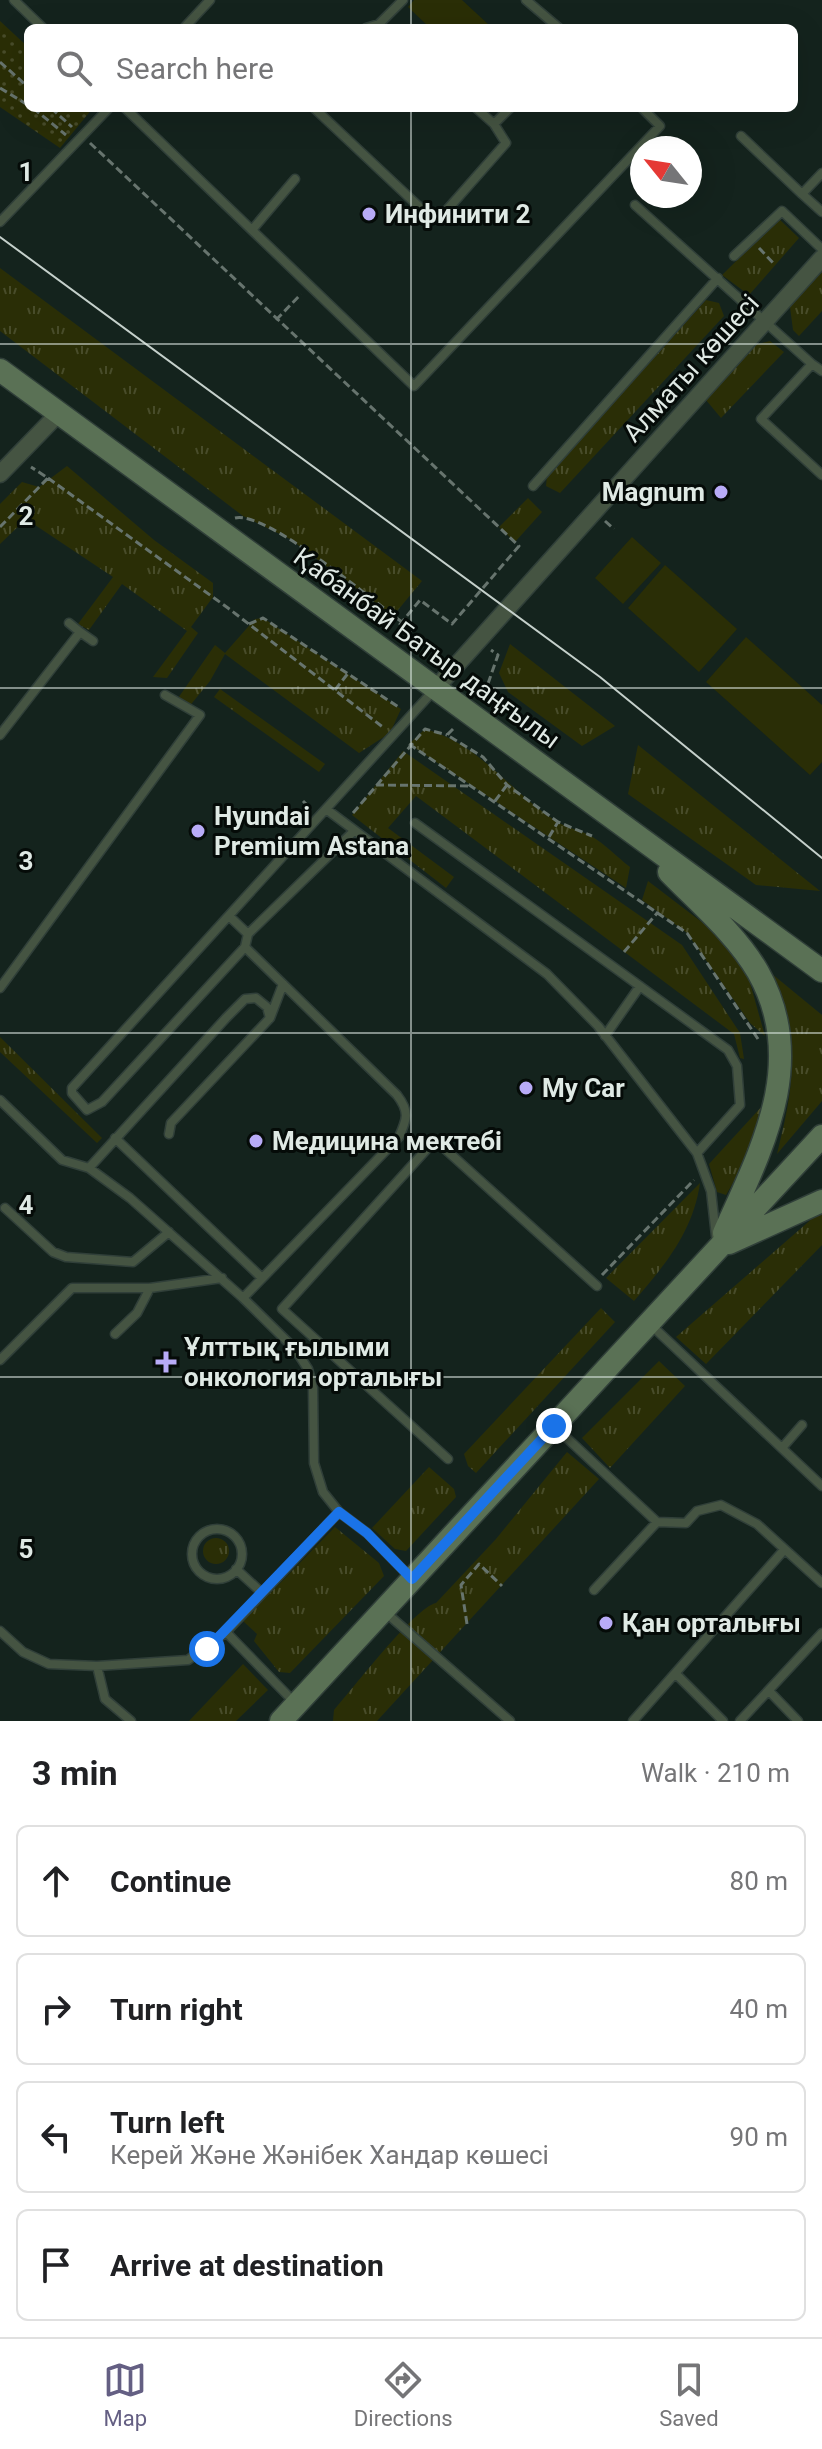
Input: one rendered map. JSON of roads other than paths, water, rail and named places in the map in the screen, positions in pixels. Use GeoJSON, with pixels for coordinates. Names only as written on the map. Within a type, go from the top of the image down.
{"type":"FeatureCollection","features":[{"type":"Feature","properties":{"kind":"main road","name":"Қабанбай Батыр даңғылы"},"geometry":{"type":"LineString","coordinates":[[0,370],[822,971]]}},
{"type":"Feature","properties":{"kind":"main road"},"geometry":{"type":"LineString","coordinates":[[627,828],[738,943],[759,974],[772,1010],[781,1056],[771,1128],[717,1249]]}},
{"type":"Feature","properties":{"kind":"main road"},"geometry":{"type":"LineString","coordinates":[[289,1713],[822,1136]]}},
{"type":"Feature","properties":{"kind":"main road"},"geometry":{"type":"LineString","coordinates":[[717,1249],[822,1201]]}},
{"type":"Feature","properties":{"kind":"street","name":"Алматы көшесі"},"geometry":{"type":"LineString","coordinates":[[435,689],[822,258]]}},
{"type":"Feature","properties":{"kind":"street"},"geometry":{"type":"LineString","coordinates":[[0,474],[59,413]]}},
{"type":"Feature","properties":{"kind":"lane"},"geometry":{"type":"LineString","coordinates":[[14,0],[39,24]]}},
{"type":"Feature","properties":{"kind":"lane"},"geometry":{"type":"LineString","coordinates":[[188,24],[210,0]]}},
{"type":"Feature","properties":{"kind":"lane"},"geometry":{"type":"LineString","coordinates":[[384,24],[403,0]]}},
{"type":"Feature","properties":{"kind":"lane"},"geometry":{"type":"LineString","coordinates":[[528,1],[554,24]]}},
{"type":"Feature","properties":{"kind":"lane"},"geometry":{"type":"LineString","coordinates":[[0,222],[105,112]]}},
{"type":"Feature","properties":{"kind":"lane"},"geometry":{"type":"LineString","coordinates":[[129,112],[414,386],[660,126],[646,112]]}},
{"type":"Feature","properties":{"kind":"lane"},"geometry":{"type":"LineString","coordinates":[[318,112],[430,217],[446,211],[506,143],[494,124],[480,112]]}},
{"type":"Feature","properties":{"kind":"lane"},"geometry":{"type":"LineString","coordinates":[[494,124],[506,112]]}},
{"type":"Feature","properties":{"kind":"lane"},"geometry":{"type":"LineString","coordinates":[[330,142],[339,132]]}},
{"type":"Feature","properties":{"kind":"lane"},"geometry":{"type":"LineString","coordinates":[[741,136],[822,212]]}},
{"type":"Feature","properties":{"kind":"lane"},"geometry":{"type":"LineString","coordinates":[[802,194],[822,173]]}},
{"type":"Feature","properties":{"kind":"lane"},"geometry":{"type":"LineString","coordinates":[[252,230],[295,179]]}},
{"type":"Feature","properties":{"kind":"lane"},"geometry":{"type":"LineString","coordinates":[[638,208],[822,371]]}},
{"type":"Feature","properties":{"kind":"lane"},"geometry":{"type":"LineString","coordinates":[[734,256],[782,211],[822,249]]}},
{"type":"Feature","properties":{"kind":"lane"},"geometry":{"type":"LineString","coordinates":[[533,486],[718,278]]}},
{"type":"Feature","properties":{"kind":"lane"},"geometry":{"type":"LineString","coordinates":[[812,364],[761,419],[822,475]]}},
{"type":"Feature","properties":{"kind":"lane"},"geometry":{"type":"LineString","coordinates":[[69,623],[93,641]]}},
{"type":"Feature","properties":{"kind":"lane"},"geometry":{"type":"LineString","coordinates":[[0,735],[80,632]]}},
{"type":"Feature","properties":{"kind":"lane"},"geometry":{"type":"LineString","coordinates":[[354,831],[248,934],[245,947],[102,1102],[87,1110],[76,1099],[72,1088],[435,689]]}},
{"type":"Feature","properties":{"kind":"lane"},"geometry":{"type":"LineString","coordinates":[[0,988],[200,715],[165,695]]}},
{"type":"Feature","properties":{"kind":"lane"},"geometry":{"type":"LineString","coordinates":[[326,809],[547,974],[605,1036],[697,1153],[705,1169],[717,1249]]}},
{"type":"Feature","properties":{"kind":"lane"},"geometry":{"type":"LineString","coordinates":[[415,823],[728,1050],[737,1066],[740,1105],[697,1153]]}},
{"type":"Feature","properties":{"kind":"lane"},"geometry":{"type":"LineString","coordinates":[[229,916],[248,934]]}},
{"type":"Feature","properties":{"kind":"lane"},"geometry":{"type":"LineString","coordinates":[[243,1298],[399,1137],[408,1117],[407,1108],[397,1095],[245,947]]}},
{"type":"Feature","properties":{"kind":"lane"},"geometry":{"type":"LineString","coordinates":[[169,1134],[171,1123],[270,1018],[283,984]]}},
{"type":"Feature","properties":{"kind":"lane"},"geometry":{"type":"LineString","coordinates":[[605,1036],[640,986]]}},
{"type":"Feature","properties":{"kind":"lane"},"geometry":{"type":"LineString","coordinates":[[89,1168],[245,999],[256,998],[267,1007],[270,1018]]}},
{"type":"Feature","properties":{"kind":"lane"},"geometry":{"type":"LineString","coordinates":[[0,1100],[62,1160],[89,1168],[169,1232],[295,1349],[308,1369],[313,1388],[314,1463],[323,1492],[339,1512],[367,1533],[412,1579]]}},
{"type":"Feature","properties":{"kind":"lane"},"geometry":{"type":"LineString","coordinates":[[115,1138],[262,1278]]}},
{"type":"Feature","properties":{"kind":"lane"},"geometry":{"type":"LineString","coordinates":[[448,1459],[282,1309],[435,1140],[596,1284]]}},
{"type":"Feature","properties":{"kind":"lane"},"geometry":{"type":"LineString","coordinates":[[5,1208],[53,1252],[66,1257],[133,1262],[169,1232]]}},
{"type":"Feature","properties":{"kind":"lane"},"geometry":{"type":"LineString","coordinates":[[0,1360],[72,1288],[150,1288],[222,1278]]}},
{"type":"Feature","properties":{"kind":"lane"},"geometry":{"type":"LineString","coordinates":[[115,1334],[137,1313],[150,1288]]}},
{"type":"Feature","properties":{"kind":"lane"},"geometry":{"type":"LineString","coordinates":[[649,1323],[822,1486]]}},
{"type":"Feature","properties":{"kind":"lane"},"geometry":{"type":"LineString","coordinates":[[782,1448],[802,1425]]}},
{"type":"Feature","properties":{"kind":"lane"},"geometry":{"type":"LineString","coordinates":[[554,1426],[657,1522],[686,1523],[697,1511],[721,1505],[757,1524],[822,1583]]}},
{"type":"Feature","properties":{"kind":"lane"},"geometry":{"type":"LineString","coordinates":[[0,1631],[23,1652],[49,1664],[97,1666],[188,1660],[226,1632],[339,1512]]}},
{"type":"Feature","properties":{"kind":"lane"},"geometry":{"type":"LineString","coordinates":[[594,1590],[657,1522]]}},
{"type":"Feature","properties":{"kind":"lane"},"geometry":{"type":"LineString","coordinates":[[218,1529],[234,1535],[242,1550],[236,1569],[218,1579],[203,1575],[194,1562],[196,1540],[218,1529]]}},
{"type":"Feature","properties":{"kind":"lane"},"geometry":{"type":"LineString","coordinates":[[633,1721],[677,1675],[784,1550]]}},
{"type":"Feature","properties":{"kind":"lane"},"geometry":{"type":"LineString","coordinates":[[236,1569],[261,1592]]}},
{"type":"Feature","properties":{"kind":"lane"},"geometry":{"type":"LineString","coordinates":[[383,1611],[510,1721]]}},
{"type":"Feature","properties":{"kind":"lane"},"geometry":{"type":"LineString","coordinates":[[226,1632],[289,1713]]}},
{"type":"Feature","properties":{"kind":"lane"},"geometry":{"type":"LineString","coordinates":[[740,1721],[822,1633]]}},
{"type":"Feature","properties":{"kind":"lane"},"geometry":{"type":"LineString","coordinates":[[97,1666],[105,1699],[131,1721]]}},
{"type":"Feature","properties":{"kind":"lane"},"geometry":{"type":"LineString","coordinates":[[677,1675],[723,1721]]}},
{"type":"Feature","properties":{"kind":"lane"},"geometry":{"type":"LineString","coordinates":[[770,1692],[798,1721]]}},
{"type":"Feature","properties":{"kind":"tram line"},"geometry":{"type":"LineString","coordinates":[[0,237],[600,677],[822,858]]}},
{"type":"Feature","properties":{"kind":"place","name":"Инфинити 2"},"geometry":{"type":"Point","coordinates":[369,214]}},
{"type":"Feature","properties":{"kind":"place","name":"Magnum"},"geometry":{"type":"Point","coordinates":[721,492]}},
{"type":"Feature","properties":{"kind":"place","name":"Hyundai Premium Astana"},"geometry":{"type":"Point","coordinates":[198,831]}},
{"type":"Feature","properties":{"kind":"place","name":"My Car"},"geometry":{"type":"Point","coordinates":[526,1088]}},
{"type":"Feature","properties":{"kind":"place","name":"Медицина мектебі"},"geometry":{"type":"Point","coordinates":[256,1141]}},
{"type":"Feature","properties":{"kind":"place","name":"Ұлттық ғылыми онкология орталығы"},"geometry":{"type":"Point","coordinates":[166,1362]}},
{"type":"Feature","properties":{"kind":"place","name":"Қан орталығы"},"geometry":{"type":"Point","coordinates":[606,1623]}}]}
